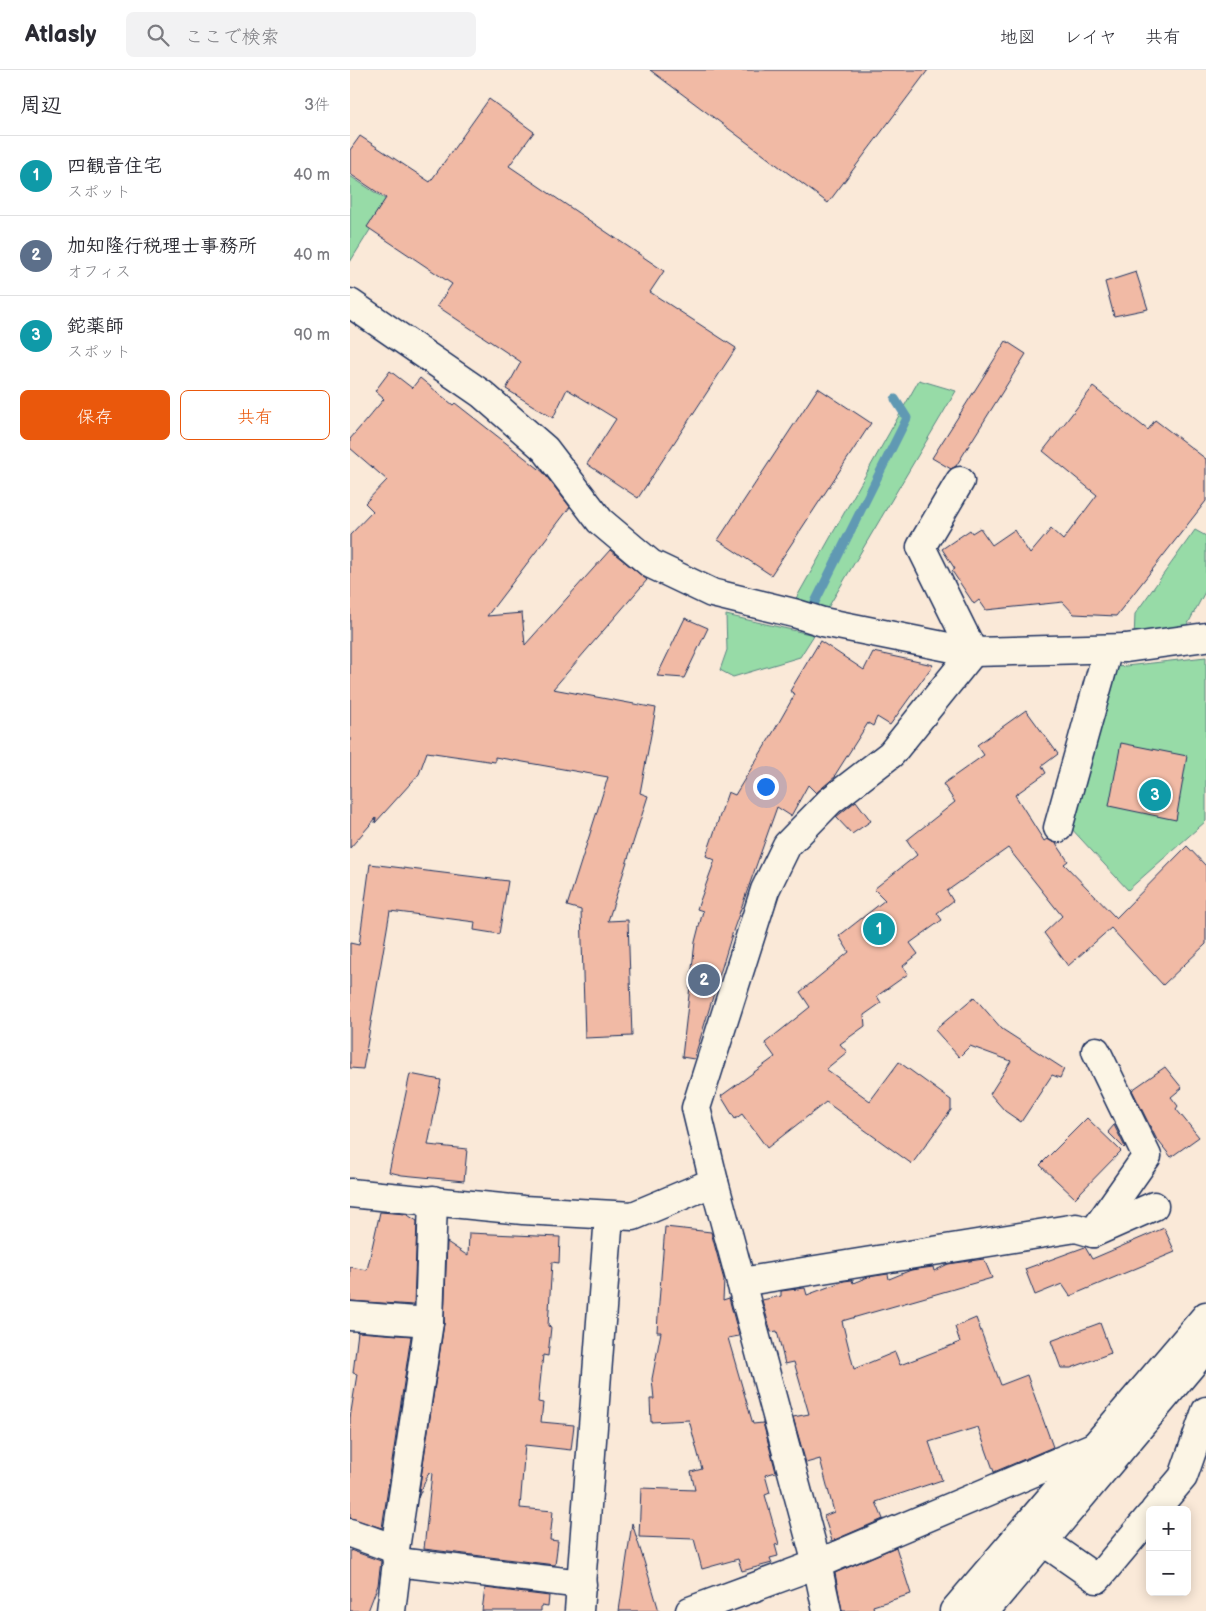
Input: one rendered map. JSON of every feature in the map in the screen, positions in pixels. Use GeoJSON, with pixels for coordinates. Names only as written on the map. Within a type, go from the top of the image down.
{"type":"FeatureCollection","features":[{"type":"Feature","properties":{"kind":"street"},"geometry":{"type":"LineString","coordinates":[[350,303],[482,394],[546,450],[600,520],[650,564],[712,593],[823,622],[973,652],[1108,649],[1206,637]]}},
{"type":"Feature","properties":{"kind":"street"},"geometry":{"type":"LineString","coordinates":[[960,481],[921,547],[973,652]]}},
{"type":"Feature","properties":{"kind":"street"},"geometry":{"type":"LineString","coordinates":[[1058,828],[1108,649]]}},
{"type":"Feature","properties":{"kind":"street"},"geometry":{"type":"LineString","coordinates":[[827,1611],[817,1564],[714,1182],[696,1108],[766,890],[787,844],[830,801],[891,754],[973,652]]}},
{"type":"Feature","properties":{"kind":"street"},"geometry":{"type":"LineString","coordinates":[[1093,1233],[1146,1156],[1096,1051]]}},
{"type":"Feature","properties":{"kind":"street"},"geometry":{"type":"LineString","coordinates":[[350,1193],[523,1210],[633,1216],[714,1182]]}},
{"type":"Feature","properties":{"kind":"street"},"geometry":{"type":"LineString","coordinates":[[391,1611],[396,1555],[429,1322],[433,1200]]}},
{"type":"Feature","properties":{"kind":"street"},"geometry":{"type":"LineString","coordinates":[[741,1282],[1076,1228],[1093,1233],[1154,1206]]}},
{"type":"Feature","properties":{"kind":"street"},"geometry":{"type":"LineString","coordinates":[[579,1611],[609,1216]]}},
{"type":"Feature","properties":{"kind":"street"},"geometry":{"type":"LineString","coordinates":[[350,1316],[429,1322]]}},
{"type":"Feature","properties":{"kind":"street"},"geometry":{"type":"LineString","coordinates":[[954,1611],[1206,1316]]}},
{"type":"Feature","properties":{"kind":"street"},"geometry":{"type":"LineString","coordinates":[[985,1611],[1206,1348]]}},
{"type":"Feature","properties":{"kind":"street"},"geometry":{"type":"LineString","coordinates":[[1158,1506],[1183,1478],[1206,1412]]}},
{"type":"Feature","properties":{"kind":"street"},"geometry":{"type":"LineString","coordinates":[[690,1611],[817,1564],[1093,1447]]}},
{"type":"Feature","properties":{"kind":"street"},"geometry":{"type":"LineString","coordinates":[[1044,1542],[1097,1579],[1146,1521]]}},
{"type":"Feature","properties":{"kind":"street"},"geometry":{"type":"LineString","coordinates":[[350,1533],[396,1555],[582,1584]]}},
{"type":"Feature","properties":{"kind":"green space"},"geometry":{"type":"Polygon","coordinates":[[[350,176],[388,201],[350,262],[350,176]]]}},
{"type":"Feature","properties":{"kind":"green space"},"geometry":{"type":"Polygon","coordinates":[[[919,380],[956,391],[826,611],[794,602],[919,380]]]}},
{"type":"Feature","properties":{"kind":"green space"},"geometry":{"type":"Polygon","coordinates":[[[1195,530],[1206,536],[1206,590],[1182,635],[1134,639],[1135,614],[1195,530]]]}},
{"type":"Feature","properties":{"kind":"green space"},"geometry":{"type":"Polygon","coordinates":[[[726,615],[814,635],[800,657],[733,677],[720,670],[727,650],[726,615]]]}},
{"type":"Feature","properties":{"kind":"green space"},"geometry":{"type":"Polygon","coordinates":[[[1206,657],[1206,821],[1128,890],[1069,826],[1117,667],[1206,657]]]}},
{"type":"Feature","properties":{"kind":"building"},"geometry":{"type":"Polygon","coordinates":[[[650,70],[928,70],[828,203],[650,70]]]}},
{"type":"Feature","properties":{"kind":"building"},"geometry":{"type":"Polygon","coordinates":[[[489,99],[534,132],[509,166],[664,271],[650,292],[736,348],[638,498],[587,464],[616,419],[567,389],[553,418],[506,389],[521,362],[437,306],[452,284],[367,227],[386,198],[350,174],[350,150],[360,136],[430,182],[489,99]]]}},
{"type":"Feature","properties":{"kind":"building"},"geometry":{"type":"Polygon","coordinates":[[[1136,272],[1148,309],[1114,316],[1105,282],[1136,272]]]}},
{"type":"Feature","properties":{"kind":"building"},"geometry":{"type":"Polygon","coordinates":[[[1006,341],[1026,354],[956,466],[951,469],[932,458],[1006,341]]]}},
{"type":"Feature","properties":{"kind":"building"},"geometry":{"type":"Polygon","coordinates":[[[390,371],[412,388],[420,378],[453,405],[455,403],[543,472],[570,507],[487,616],[522,613],[525,645],[610,550],[647,580],[553,689],[656,708],[640,793],[648,796],[608,921],[628,920],[632,1036],[585,1038],[581,910],[567,906],[608,777],[495,757],[495,762],[427,752],[419,774],[350,848],[350,535],[373,511],[365,503],[387,480],[350,448],[350,439],[384,399],[375,391],[390,371]]]}},
{"type":"Feature","properties":{"kind":"building"},"geometry":{"type":"Polygon","coordinates":[[[1093,387],[1148,430],[1155,420],[1206,459],[1206,501],[1116,616],[1074,614],[1063,602],[986,610],[979,600],[974,604],[952,571],[955,569],[942,549],[970,530],[972,533],[980,528],[992,545],[1014,530],[1030,554],[1051,529],[1063,540],[1097,495],[1043,451],[1093,387]]]}},
{"type":"Feature","properties":{"kind":"building"},"geometry":{"type":"Polygon","coordinates":[[[818,388],[871,423],[771,575],[718,540],[818,388]]]}},
{"type":"Feature","properties":{"kind":"building"},"geometry":{"type":"Polygon","coordinates":[[[685,618],[708,628],[684,678],[657,676],[685,618]]]}},
{"type":"Feature","properties":{"kind":"building"},"geometry":{"type":"Polygon","coordinates":[[[820,641],[864,670],[873,652],[933,665],[890,725],[877,717],[873,726],[868,723],[836,776],[816,793],[808,785],[791,816],[777,807],[733,931],[694,1059],[682,1057],[695,942],[703,911],[697,909],[715,860],[706,856],[728,792],[735,795],[774,731],[795,694],[790,691],[820,641]]]}},
{"type":"Feature","properties":{"kind":"building"},"geometry":{"type":"Polygon","coordinates":[[[1026,710],[1058,754],[1042,766],[1046,773],[1015,795],[1044,841],[1047,839],[1056,843],[1068,861],[1064,864],[1116,918],[1187,846],[1206,866],[1206,944],[1163,985],[1111,928],[1068,966],[1044,933],[1062,916],[1008,848],[947,891],[953,901],[937,913],[942,920],[910,943],[918,954],[903,966],[908,974],[877,996],[881,1003],[864,1015],[865,1026],[840,1044],[847,1052],[826,1069],[870,1101],[899,1062],[951,1100],[951,1110],[912,1164],[826,1102],[767,1148],[742,1114],[735,1119],[721,1096],[775,1057],[765,1043],[810,1007],[800,992],[849,952],[839,936],[885,900],[874,889],[917,855],[907,840],[955,802],[943,784],[984,755],[977,745],[1026,710]]]}},
{"type":"Feature","properties":{"kind":"building"},"geometry":{"type":"Polygon","coordinates":[[[1121,743],[1187,756],[1176,820],[1109,806],[1121,743]]]}},
{"type":"Feature","properties":{"kind":"building"},"geometry":{"type":"Polygon","coordinates":[[[856,801],[871,821],[852,834],[836,817],[856,801]]]}},
{"type":"Feature","properties":{"kind":"building"},"geometry":{"type":"Polygon","coordinates":[[[370,864],[508,881],[499,934],[474,930],[475,922],[390,911],[363,1069],[350,1068],[350,943],[359,945],[370,864]]]}},
{"type":"Feature","properties":{"kind":"building"},"geometry":{"type":"Polygon","coordinates":[[[974,997],[1002,1029],[1064,1069],[1060,1078],[1052,1075],[1021,1122],[1005,1111],[990,1094],[1011,1061],[970,1046],[959,1057],[935,1030],[974,997]]]}},
{"type":"Feature","properties":{"kind":"building"},"geometry":{"type":"Polygon","coordinates":[[[1165,1067],[1182,1088],[1171,1097],[1178,1106],[1176,1109],[1199,1137],[1171,1157],[1156,1138],[1132,1090],[1165,1067]]]}},
{"type":"Feature","properties":{"kind":"building"},"geometry":{"type":"Polygon","coordinates":[[[410,1074],[441,1080],[428,1145],[467,1149],[464,1181],[389,1172],[410,1074]]]}},
{"type":"Feature","properties":{"kind":"building"},"geometry":{"type":"Polygon","coordinates":[[[1087,1118],[1121,1151],[1075,1198],[1040,1165],[1087,1118]]]}},
{"type":"Feature","properties":{"kind":"building"},"geometry":{"type":"Polygon","coordinates":[[[1114,1125],[1125,1147],[1124,1148],[1108,1132],[1114,1125]]]}},
{"type":"Feature","properties":{"kind":"building"},"geometry":{"type":"Polygon","coordinates":[[[380,1212],[406,1214],[417,1221],[414,1305],[350,1301],[350,1267],[367,1270],[380,1212]]]}},
{"type":"Feature","properties":{"kind":"building"},"geometry":{"type":"Polygon","coordinates":[[[665,1227],[711,1232],[724,1280],[723,1300],[729,1298],[739,1336],[728,1338],[753,1424],[763,1423],[776,1472],[765,1475],[770,1493],[765,1495],[779,1544],[775,1545],[778,1556],[770,1558],[772,1563],[742,1571],[738,1559],[702,1569],[694,1539],[639,1537],[641,1488],[695,1490],[691,1472],[702,1469],[689,1420],[651,1422],[650,1399],[654,1399],[652,1379],[661,1332],[657,1332],[665,1227]]]}},
{"type":"Feature","properties":{"kind":"building"},"geometry":{"type":"Polygon","coordinates":[[[1164,1228],[1175,1252],[1070,1296],[1062,1284],[1035,1295],[1025,1269],[1085,1247],[1092,1259],[1164,1228]]]}},
{"type":"Feature","properties":{"kind":"building"},"geometry":{"type":"Polygon","coordinates":[[[469,1233],[560,1237],[559,1263],[552,1262],[548,1326],[551,1327],[548,1356],[543,1355],[538,1402],[543,1403],[541,1422],[574,1425],[571,1450],[525,1445],[520,1508],[553,1511],[550,1540],[558,1541],[555,1565],[424,1549],[432,1473],[429,1472],[418,1498],[444,1324],[447,1242],[468,1256],[469,1233]]]}},
{"type":"Feature","properties":{"kind":"building"},"geometry":{"type":"Polygon","coordinates":[[[984,1259],[992,1278],[842,1321],[854,1369],[895,1352],[900,1365],[960,1342],[955,1327],[976,1318],[1001,1385],[1027,1375],[1053,1447],[994,1472],[978,1427],[929,1442],[942,1480],[876,1502],[883,1519],[832,1541],[824,1516],[834,1512],[820,1459],[806,1463],[793,1417],[809,1414],[794,1362],[785,1364],[777,1331],[771,1332],[762,1300],[781,1296],[781,1291],[805,1288],[807,1295],[844,1281],[852,1280],[853,1283],[868,1277],[888,1274],[889,1279],[911,1270],[933,1267],[934,1271],[948,1264],[984,1259]]]}},
{"type":"Feature","properties":{"kind":"building"},"geometry":{"type":"Polygon","coordinates":[[[1100,1323],[1111,1353],[1071,1368],[1061,1368],[1051,1341],[1100,1323]]]}},
{"type":"Feature","properties":{"kind":"building"},"geometry":{"type":"Polygon","coordinates":[[[358,1332],[411,1336],[382,1528],[350,1518],[350,1418],[357,1374],[353,1373],[358,1332]]]}},
{"type":"Feature","properties":{"kind":"building"},"geometry":{"type":"Polygon","coordinates":[[[632,1523],[652,1587],[659,1611],[619,1611],[632,1523]]]}},
{"type":"Feature","properties":{"kind":"building"},"geometry":{"type":"Polygon","coordinates":[[[896,1547],[911,1594],[873,1606],[874,1611],[842,1611],[835,1573],[896,1547]]]}},
{"type":"Feature","properties":{"kind":"building"},"geometry":{"type":"Polygon","coordinates":[[[350,1550],[381,1561],[378,1585],[368,1611],[350,1611],[350,1550]]]}},
{"type":"Feature","properties":{"kind":"building"},"geometry":{"type":"Polygon","coordinates":[[[485,1588],[549,1596],[548,1607],[541,1606],[541,1611],[482,1611],[485,1588]]]}},
{"type":"Feature","properties":{"kind":"waterway"},"geometry":{"type":"LineString","coordinates":[[809,614],[907,418],[895,399]]}},
{"type":"Feature","properties":{"kind":"place","name":"鉈薬師"},"geometry":{"type":"Point","coordinates":[1155,795]}},
{"type":"Feature","properties":{"kind":"place","name":"四観音住宅"},"geometry":{"type":"Point","coordinates":[879,929]}},
{"type":"Feature","properties":{"kind":"place","name":"加知隆行税理士事務所"},"geometry":{"type":"Point","coordinates":[704,980]}}]}
